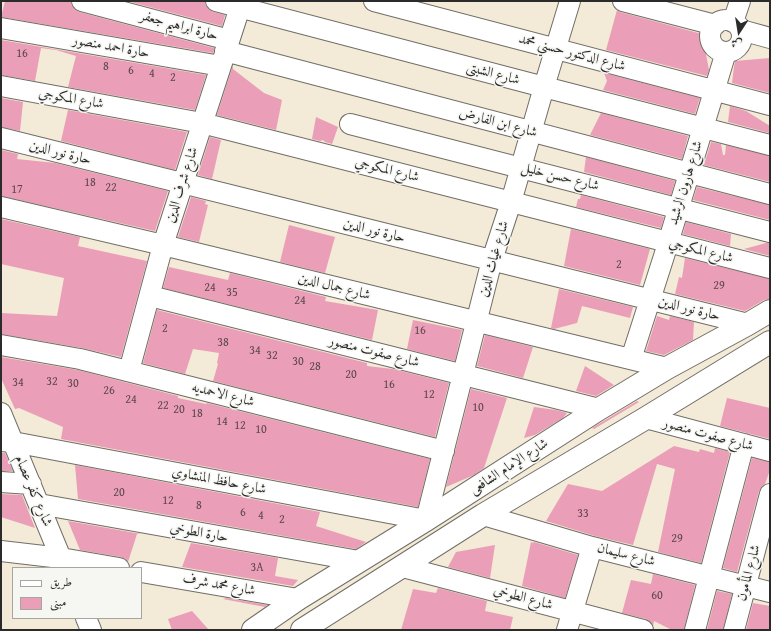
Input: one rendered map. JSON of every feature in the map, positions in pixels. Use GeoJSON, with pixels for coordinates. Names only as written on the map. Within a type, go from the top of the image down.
{"type":"FeatureCollection","features":[{"type":"Feature","properties":{"kind":"main road","name":"شارع الإمام الشافعى"},"geometry":{"type":"LineString","coordinates":[[252,630],[298,599],[426,520],[599,409],[667,368],[770,311]]}},
{"type":"Feature","properties":{"kind":"main road","name":"شارع الإمام الشافعى"},"geometry":{"type":"LineString","coordinates":[[302,630],[483,515],[770,342]]}},
{"type":"Feature","properties":{"kind":"street","name":"حارة ابراهيم جعفر"},"geometry":{"type":"LineString","coordinates":[[82,1],[225,52]]}},
{"type":"Feature","properties":{"kind":"street","name":"شارع الشبتى"},"geometry":{"type":"LineString","coordinates":[[216,1],[241,4],[544,87],[770,145]]}},
{"type":"Feature","properties":{"kind":"street","name":"شارع الدكتور حسني محمد"},"geometry":{"type":"LineString","coordinates":[[374,1],[770,105]]}},
{"type":"Feature","properties":{"kind":"street","name":"شارع غياث الدين"},"geometry":{"type":"LineString","coordinates":[[426,520],[492,260],[511,202],[570,1]]}},
{"type":"Feature","properties":{"kind":"street"},"geometry":{"type":"LineString","coordinates":[[623,1],[730,26],[770,38]]}},
{"type":"Feature","properties":{"kind":"street"},"geometry":{"type":"LineString","coordinates":[[730,26],[740,1]]}},
{"type":"Feature","properties":{"kind":"street","name":"شارع شرف الدين"},"geometry":{"type":"LineString","coordinates":[[129,371],[163,245],[241,4]]}},
{"type":"Feature","properties":{"kind":"street"},"geometry":{"type":"LineString","coordinates":[[730,26],[742,36],[741,42],[737,47],[726,52],[714,46],[711,41],[710,35],[712,28],[730,26]]}},
{"type":"Feature","properties":{"kind":"street","name":"حارة احمد منصور"},"geometry":{"type":"LineString","coordinates":[[1,28],[225,52]]}},
{"type":"Feature","properties":{"kind":"street","name":"شارع ابن الفارض"},"geometry":{"type":"LineString","coordinates":[[225,52],[770,194]]}},
{"type":"Feature","properties":{"kind":"street","name":"شارع هارون الرشيد"},"geometry":{"type":"LineString","coordinates":[[631,359],[726,52]]}},
{"type":"Feature","properties":{"kind":"street","name":"شارع المكوجي"},"geometry":{"type":"LineString","coordinates":[[1,86],[202,123],[770,268]]}},
{"type":"Feature","properties":{"kind":"street","name":"شارع حسن خليل"},"geometry":{"type":"LineString","coordinates":[[350,124],[770,232]]}},
{"type":"Feature","properties":{"kind":"street","name":"حارة نور الدين"},"geometry":{"type":"LineString","coordinates":[[1,138],[748,324]]}},
{"type":"Feature","properties":{"kind":"street","name":"شارع جمال الدين"},"geometry":{"type":"LineString","coordinates":[[1,207],[667,368]]}},
{"type":"Feature","properties":{"kind":"street","name":"شارع صفوت منصور"},"geometry":{"type":"LineString","coordinates":[[150,296],[599,409]]}},
{"type":"Feature","properties":{"kind":"street","name":"شارع الاحمديه"},"geometry":{"type":"LineString","coordinates":[[1,345],[80,359],[444,451]]}},
{"type":"Feature","properties":{"kind":"street","name":"شارع كفر عصام"},"geometry":{"type":"LineString","coordinates":[[1,413],[7,441],[31,484],[63,563]]}},
{"type":"Feature","properties":{"kind":"street","name":"شارع صفوت منصور"},"geometry":{"type":"LineString","coordinates":[[646,418],[770,451]]}},
{"type":"Feature","properties":{"kind":"street","name":"شارع حافظ المنشاوي"},"geometry":{"type":"LineString","coordinates":[[7,441],[426,520]]}},
{"type":"Feature","properties":{"kind":"street"},"geometry":{"type":"LineString","coordinates":[[695,630],[744,444]]}},
{"type":"Feature","properties":{"kind":"street"},"geometry":{"type":"LineString","coordinates":[[1,482],[31,484]]}},
{"type":"Feature","properties":{"kind":"street","name":"شارع المأمون"},"geometry":{"type":"LineString","coordinates":[[734,630],[770,494]]}},
{"type":"Feature","properties":{"kind":"street","name":"حارة الطوخي"},"geometry":{"type":"LineString","coordinates":[[39,504],[359,561]]}},
{"type":"Feature","properties":{"kind":"street","name":"شارع سليمان"},"geometry":{"type":"LineString","coordinates":[[483,515],[592,546],[770,592]]}},
{"type":"Feature","properties":{"kind":"street"},"geometry":{"type":"LineString","coordinates":[[570,621],[592,546]]}},
{"type":"Feature","properties":{"kind":"street"},"geometry":{"type":"LineString","coordinates":[[1,551],[63,563],[107,567]]}},
{"type":"Feature","properties":{"kind":"street","name":"شارع الطوخي"},"geometry":{"type":"LineString","coordinates":[[403,566],[570,621],[643,630]]}},
{"type":"Feature","properties":{"kind":"street","name":"شارع محمد شرف"},"geometry":{"type":"LineString","coordinates":[[142,572],[298,599]]}},
{"type":"Feature","properties":{"kind":"street"},"geometry":{"type":"LineString","coordinates":[[86,619],[90,630]]}},
{"type":"Feature","properties":{"kind":"building"},"geometry":{"type":"Polygon","coordinates":[[[5,1],[71,1],[74,9],[79,12],[214,48],[214,51],[213,53],[1,17],[5,1]]]}},
{"type":"Feature","properties":{"kind":"building"},"geometry":{"type":"Polygon","coordinates":[[[127,1],[205,1],[208,9],[225,15],[222,26],[127,1]]]}},
{"type":"Feature","properties":{"kind":"building"},"geometry":{"type":"Polygon","coordinates":[[[617,10],[702,34],[709,70],[707,76],[606,50],[617,10]]]}},
{"type":"Feature","properties":{"kind":"building"},"geometry":{"type":"Polygon","coordinates":[[[1,40],[206,75],[195,110],[68,87],[76,56],[56,50],[41,48],[35,81],[1,75],[1,40]]]}},
{"type":"Feature","properties":{"kind":"building"},"geometry":{"type":"Polygon","coordinates":[[[770,58],[770,93],[732,83],[735,61],[770,58]]]}},
{"type":"Feature","properties":{"kind":"building"},"geometry":{"type":"Polygon","coordinates":[[[233,65],[233,69],[264,93],[282,100],[276,130],[217,115],[233,65]]]}},
{"type":"Feature","properties":{"kind":"building"},"geometry":{"type":"Polygon","coordinates":[[[604,73],[700,98],[695,114],[603,90],[607,81],[604,73]]]}},
{"type":"Feature","properties":{"kind":"building"},"geometry":{"type":"Polygon","coordinates":[[[1,98],[23,102],[20,131],[1,127],[1,98]]]}},
{"type":"Feature","properties":{"kind":"building"},"geometry":{"type":"Polygon","coordinates":[[[730,106],[746,111],[770,126],[769,133],[728,122],[730,106]]]}},
{"type":"Feature","properties":{"kind":"building"},"geometry":{"type":"Polygon","coordinates":[[[68,110],[187,132],[175,170],[61,141],[68,110]]]}},
{"type":"Feature","properties":{"kind":"building"},"geometry":{"type":"Polygon","coordinates":[[[601,113],[688,136],[682,159],[590,135],[601,113]]]}},
{"type":"Feature","properties":{"kind":"building"},"geometry":{"type":"Polygon","coordinates":[[[316,117],[338,127],[332,144],[323,140],[320,141],[312,139],[316,117]]]}},
{"type":"Feature","properties":{"kind":"building"},"geometry":{"type":"Polygon","coordinates":[[[210,137],[221,140],[212,179],[198,175],[210,137]]]}},
{"type":"Feature","properties":{"kind":"building"},"geometry":{"type":"Polygon","coordinates":[[[711,142],[721,144],[723,155],[725,155],[726,145],[770,156],[770,182],[704,165],[711,142]]]}},
{"type":"Feature","properties":{"kind":"building"},"geometry":{"type":"Polygon","coordinates":[[[1,150],[18,154],[17,159],[55,163],[168,191],[155,231],[1,196],[1,150]]]}},
{"type":"Feature","properties":{"kind":"building"},"geometry":{"type":"Polygon","coordinates":[[[586,157],[675,181],[671,195],[584,172],[586,157]]]}},
{"type":"Feature","properties":{"kind":"building"},"geometry":{"type":"Polygon","coordinates":[[[697,187],[770,205],[770,220],[693,200],[697,187]]]}},
{"type":"Feature","properties":{"kind":"building"},"geometry":{"type":"Polygon","coordinates":[[[581,195],[664,217],[661,228],[576,207],[578,199],[580,199],[581,195]]]}},
{"type":"Feature","properties":{"kind":"building"},"geometry":{"type":"Polygon","coordinates":[[[191,197],[206,201],[205,204],[208,205],[199,242],[178,237],[191,197]]]}},
{"type":"Feature","properties":{"kind":"building"},"geometry":{"type":"Polygon","coordinates":[[[1,219],[80,237],[78,246],[147,261],[121,357],[82,348],[1,334],[1,313],[57,316],[64,278],[1,264],[1,219]]]}},
{"type":"Feature","properties":{"kind":"building"},"geometry":{"type":"Polygon","coordinates":[[[686,222],[731,234],[730,246],[683,234],[686,222]]]}},
{"type":"Feature","properties":{"kind":"building"},"geometry":{"type":"Polygon","coordinates":[[[289,225],[335,237],[325,273],[280,262],[289,225]]]}},
{"type":"Feature","properties":{"kind":"building"},"geometry":{"type":"Polygon","coordinates":[[[571,229],[650,249],[640,285],[564,266],[571,229]]]}},
{"type":"Feature","properties":{"kind":"building"},"geometry":{"type":"Polygon","coordinates":[[[770,243],[770,256],[744,249],[770,243]]]}},
{"type":"Feature","properties":{"kind":"building"},"geometry":{"type":"Polygon","coordinates":[[[685,258],[770,279],[770,299],[764,300],[745,311],[675,294],[679,277],[682,278],[685,258]]]}},
{"type":"Feature","properties":{"kind":"building"},"geometry":{"type":"Polygon","coordinates":[[[169,267],[228,280],[230,273],[326,297],[325,301],[378,310],[372,340],[163,288],[169,267]]]}},
{"type":"Feature","properties":{"kind":"building"},"geometry":{"type":"Polygon","coordinates":[[[559,289],[633,307],[630,318],[582,306],[577,323],[554,329],[551,328],[559,289]]]}},
{"type":"Feature","properties":{"kind":"building"},"geometry":{"type":"Polygon","coordinates":[[[157,310],[367,363],[367,366],[393,369],[449,383],[435,437],[213,381],[218,364],[219,353],[193,349],[185,374],[143,363],[157,310]]]}},
{"type":"Feature","properties":{"kind":"building"},"geometry":{"type":"Polygon","coordinates":[[[657,316],[669,320],[670,316],[694,322],[693,340],[664,355],[646,351],[657,316]]]}},
{"type":"Feature","properties":{"kind":"building"},"geometry":{"type":"Polygon","coordinates":[[[413,320],[462,330],[455,361],[407,349],[413,320]]]}},
{"type":"Feature","properties":{"kind":"building"},"geometry":{"type":"Polygon","coordinates":[[[485,335],[533,347],[523,378],[477,366],[485,335]]]}},
{"type":"Feature","properties":{"kind":"building"},"geometry":{"type":"Polygon","coordinates":[[[1,357],[78,370],[178,396],[178,398],[207,403],[430,459],[418,507],[61,439],[63,427],[19,408],[15,409],[1,378],[1,357]]]}},
{"type":"Feature","properties":{"kind":"building"},"geometry":{"type":"Polygon","coordinates":[[[585,366],[614,385],[596,396],[576,391],[585,366]]]}},
{"type":"Feature","properties":{"kind":"building"},"geometry":{"type":"Polygon","coordinates":[[[471,389],[507,398],[484,468],[474,475],[446,487],[471,389]]]}},
{"type":"Feature","properties":{"kind":"building"},"geometry":{"type":"Polygon","coordinates":[[[727,398],[770,408],[770,439],[720,426],[727,398]]]}},
{"type":"Feature","properties":{"kind":"building"},"geometry":{"type":"Polygon","coordinates":[[[637,401],[639,402],[594,429],[592,428],[637,401]]]}},
{"type":"Feature","properties":{"kind":"building"},"geometry":{"type":"Polygon","coordinates":[[[534,407],[567,413],[563,418],[535,435],[524,438],[534,407]]]}},
{"type":"Feature","properties":{"kind":"building"},"geometry":{"type":"Polygon","coordinates":[[[674,446],[699,452],[700,449],[714,453],[715,448],[730,452],[701,563],[658,552],[675,469],[657,464],[633,545],[595,536],[546,521],[568,484],[602,491],[674,446]]]}},
{"type":"Feature","properties":{"kind":"building"},"geometry":{"type":"Polygon","coordinates":[[[1,453],[5,453],[13,471],[1,471],[1,453]]]}},
{"type":"Feature","properties":{"kind":"building"},"geometry":{"type":"Polygon","coordinates":[[[752,458],[770,462],[770,470],[765,484],[759,491],[737,572],[723,568],[752,458]]]}},
{"type":"Feature","properties":{"kind":"building"},"geometry":{"type":"Polygon","coordinates":[[[75,465],[320,512],[316,526],[366,542],[356,549],[78,499],[75,465]]]}},
{"type":"Feature","properties":{"kind":"building"},"geometry":{"type":"Polygon","coordinates":[[[1,494],[22,495],[35,528],[1,517],[1,494]]]}},
{"type":"Feature","properties":{"kind":"building"},"geometry":{"type":"Polygon","coordinates":[[[68,521],[141,534],[137,534],[128,562],[126,559],[121,557],[80,550],[68,521]]]}},
{"type":"Feature","properties":{"kind":"building"},"geometry":{"type":"Polygon","coordinates":[[[531,542],[578,555],[565,598],[522,586],[531,542]]]}},
{"type":"Feature","properties":{"kind":"building"},"geometry":{"type":"Polygon","coordinates":[[[191,543],[278,558],[275,576],[298,580],[293,586],[182,567],[191,543]]]}},
{"type":"Feature","properties":{"kind":"building"},"geometry":{"type":"Polygon","coordinates":[[[495,545],[490,578],[448,567],[456,552],[495,545]]]}},
{"type":"Feature","properties":{"kind":"building"},"geometry":{"type":"Polygon","coordinates":[[[653,574],[695,585],[684,630],[672,630],[654,621],[653,626],[651,622],[646,619],[622,613],[631,580],[651,584],[653,574]]]}},
{"type":"Feature","properties":{"kind":"building"},"geometry":{"type":"Polygon","coordinates":[[[438,588],[487,601],[485,611],[513,617],[510,630],[401,630],[413,589],[436,593],[438,588]]]}},
{"type":"Feature","properties":{"kind":"building"},"geometry":{"type":"Polygon","coordinates":[[[717,591],[732,594],[723,630],[707,630],[717,591]]]}},
{"type":"Feature","properties":{"kind":"building"},"geometry":{"type":"Polygon","coordinates":[[[226,598],[267,605],[265,607],[223,599],[226,598]]]}},
{"type":"Feature","properties":{"kind":"building"},"geometry":{"type":"Polygon","coordinates":[[[753,603],[770,606],[770,630],[746,630],[753,603]]]}},
{"type":"Feature","properties":{"kind":"building"},"geometry":{"type":"Polygon","coordinates":[[[192,611],[209,630],[172,630],[168,619],[192,611]]]}}]}
